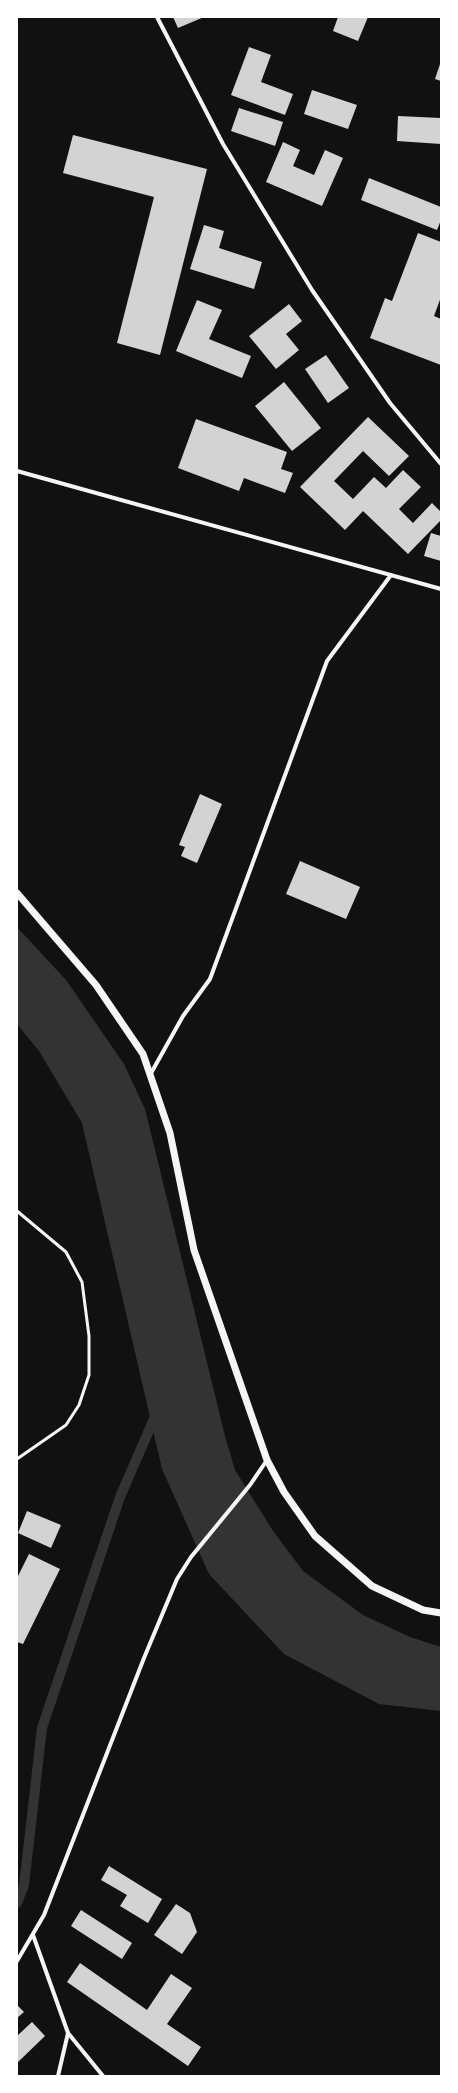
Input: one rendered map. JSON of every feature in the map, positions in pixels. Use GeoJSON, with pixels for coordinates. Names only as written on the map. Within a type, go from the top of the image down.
{"type":"FeatureCollection","features":[{"type":"Feature","properties":{"kind":"street"},"geometry":{"type":"LineString","coordinates":[[157,17],[223,144],[312,290],[390,403],[441,464]]}},
{"type":"Feature","properties":{"kind":"street"},"geometry":{"type":"LineString","coordinates":[[17,471],[441,589]]}},
{"type":"Feature","properties":{"kind":"street"},"geometry":{"type":"LineString","coordinates":[[150,1076],[183,1016],[210,979],[327,661],[391,575]]}},
{"type":"Feature","properties":{"kind":"street"},"geometry":{"type":"LineString","coordinates":[[17,893],[96,985],[143,1054],[170,1133],[194,1250],[267,1460],[284,1492],[315,1536],[372,1586],[423,1610],[441,1613]]}},
{"type":"Feature","properties":{"kind":"street"},"geometry":{"type":"LineString","coordinates":[[17,1961],[44,1915],[144,1658],[178,1579],[191,1557],[250,1485],[267,1460]]}},
{"type":"Feature","properties":{"kind":"street"},"geometry":{"type":"LineString","coordinates":[[33,1935],[68,2033],[103,2076]]}},
{"type":"Feature","properties":{"kind":"street"},"geometry":{"type":"LineString","coordinates":[[58,2076],[68,2033]]}},
{"type":"Feature","properties":{"kind":"lane"},"geometry":{"type":"LineString","coordinates":[[17,1211],[66,1252],[82,1282],[88,1336],[89,1375],[79,1405],[66,1425],[17,1459]]}},
{"type":"Feature","properties":{"kind":"shaded area"},"geometry":{"type":"Polygon","coordinates":[[[17,927],[66,980],[124,1064],[145,1109],[225,1436],[235,1470],[273,1531],[303,1571],[363,1615],[410,1637],[441,1647],[441,1711],[379,1704],[284,1654],[209,1574],[162,1469],[82,1123],[39,1051],[17,1024],[17,927]]]}},
{"type":"Feature","properties":{"kind":"building"},"geometry":{"type":"Polygon","coordinates":[[[173,17],[204,17],[178,28],[173,17]]]}},
{"type":"Feature","properties":{"kind":"building"},"geometry":{"type":"Polygon","coordinates":[[[338,17],[368,17],[358,41],[333,31],[338,17]]]}},
{"type":"Feature","properties":{"kind":"building"},"geometry":{"type":"Polygon","coordinates":[[[249,47],[271,55],[261,82],[293,94],[285,115],[231,95],[249,47]]]}},
{"type":"Feature","properties":{"kind":"building"},"geometry":{"type":"Polygon","coordinates":[[[441,61],[441,81],[435,79],[441,61]]]}},
{"type":"Feature","properties":{"kind":"building"},"geometry":{"type":"Polygon","coordinates":[[[312,90],[357,105],[348,129],[304,114],[312,90]]]}},
{"type":"Feature","properties":{"kind":"building"},"geometry":{"type":"Polygon","coordinates":[[[239,108],[283,122],[275,146],[231,131],[239,108]]]}},
{"type":"Feature","properties":{"kind":"building"},"geometry":{"type":"Polygon","coordinates":[[[398,116],[441,118],[441,144],[397,141],[398,116]]]}},
{"type":"Feature","properties":{"kind":"building"},"geometry":{"type":"Polygon","coordinates":[[[73,135],[207,169],[160,355],[117,343],[154,197],[63,173],[73,135]]]}},
{"type":"Feature","properties":{"kind":"building"},"geometry":{"type":"Polygon","coordinates":[[[283,142],[300,150],[293,166],[314,175],[325,150],[343,158],[322,206],[266,182],[283,142]]]}},
{"type":"Feature","properties":{"kind":"building"},"geometry":{"type":"Polygon","coordinates":[[[369,178],[441,207],[441,220],[437,230],[361,200],[369,178]]]}},
{"type":"Feature","properties":{"kind":"building"},"geometry":{"type":"Polygon","coordinates":[[[204,225],[224,231],[219,248],[262,262],[254,289],[190,269],[204,225]]]}},
{"type":"Feature","properties":{"kind":"building"},"geometry":{"type":"Polygon","coordinates":[[[418,233],[441,242],[441,297],[434,316],[441,319],[441,365],[370,338],[385,298],[392,301],[418,233]]]}},
{"type":"Feature","properties":{"kind":"building"},"geometry":{"type":"Polygon","coordinates":[[[197,300],[222,310],[209,339],[251,356],[242,378],[176,351],[197,300]]]}},
{"type":"Feature","properties":{"kind":"building"},"geometry":{"type":"Polygon","coordinates":[[[289,304],[302,321],[286,334],[299,350],[276,369],[249,336],[289,304]]]}},
{"type":"Feature","properties":{"kind":"building"},"geometry":{"type":"Polygon","coordinates":[[[326,355],[349,388],[328,403],[305,369],[326,355]]]}},
{"type":"Feature","properties":{"kind":"building"},"geometry":{"type":"Polygon","coordinates":[[[284,382],[321,428],[292,451],[255,406],[284,382]]]}},
{"type":"Feature","properties":{"kind":"building"},"geometry":{"type":"Polygon","coordinates":[[[368,417],[409,456],[389,476],[363,451],[334,481],[353,499],[374,477],[386,488],[403,470],[421,487],[399,509],[413,523],[432,503],[441,512],[441,520],[408,554],[363,511],[345,530],[300,487],[368,417]]]}},
{"type":"Feature","properties":{"kind":"building"},"geometry":{"type":"Polygon","coordinates":[[[196,419],[287,452],[281,469],[293,473],[285,493],[244,478],[239,491],[178,468],[196,419]]]}},
{"type":"Feature","properties":{"kind":"building"},"geometry":{"type":"Polygon","coordinates":[[[431,533],[441,536],[441,561],[424,556],[431,533]]]}},
{"type":"Feature","properties":{"kind":"building"},"geometry":{"type":"Polygon","coordinates":[[[200,794],[222,804],[197,863],[181,856],[185,847],[179,845],[200,794]]]}},
{"type":"Feature","properties":{"kind":"building"},"geometry":{"type":"Polygon","coordinates":[[[300,861],[360,887],[346,919],[286,894],[300,861]]]}},
{"type":"Feature","properties":{"kind":"building"},"geometry":{"type":"Polygon","coordinates":[[[27,1511],[61,1525],[51,1548],[18,1533],[27,1511]]]}},
{"type":"Feature","properties":{"kind":"building"},"geometry":{"type":"Polygon","coordinates":[[[29,1554],[60,1569],[23,1644],[17,1642],[17,1578],[29,1554]]]}},
{"type":"Feature","properties":{"kind":"building"},"geometry":{"type":"Polygon","coordinates":[[[109,1866],[162,1899],[148,1923],[120,1906],[127,1895],[101,1880],[109,1866]]]}},
{"type":"Feature","properties":{"kind":"building"},"geometry":{"type":"Polygon","coordinates":[[[176,1904],[190,1913],[197,1932],[182,1954],[154,1935],[176,1904]]]}},
{"type":"Feature","properties":{"kind":"building"},"geometry":{"type":"Polygon","coordinates":[[[81,1910],[132,1943],[122,1959],[71,1926],[81,1910]]]}},
{"type":"Feature","properties":{"kind":"building"},"geometry":{"type":"Polygon","coordinates":[[[80,1963],[147,2010],[171,1974],[192,1988],[167,2024],[201,2047],[188,2066],[67,1982],[80,1963]]]}},
{"type":"Feature","properties":{"kind":"building"},"geometry":{"type":"Polygon","coordinates":[[[17,2005],[24,2012],[17,2018],[17,2005]]]}},
{"type":"Feature","properties":{"kind":"building"},"geometry":{"type":"Polygon","coordinates":[[[32,2022],[45,2036],[17,2063],[17,2036],[32,2022]]]}},
{"type":"Feature","properties":{"kind":"waterway"},"geometry":{"type":"LineString","coordinates":[[17,1903],[24,1885],[42,1728],[120,1497],[157,1412]]}}]}
